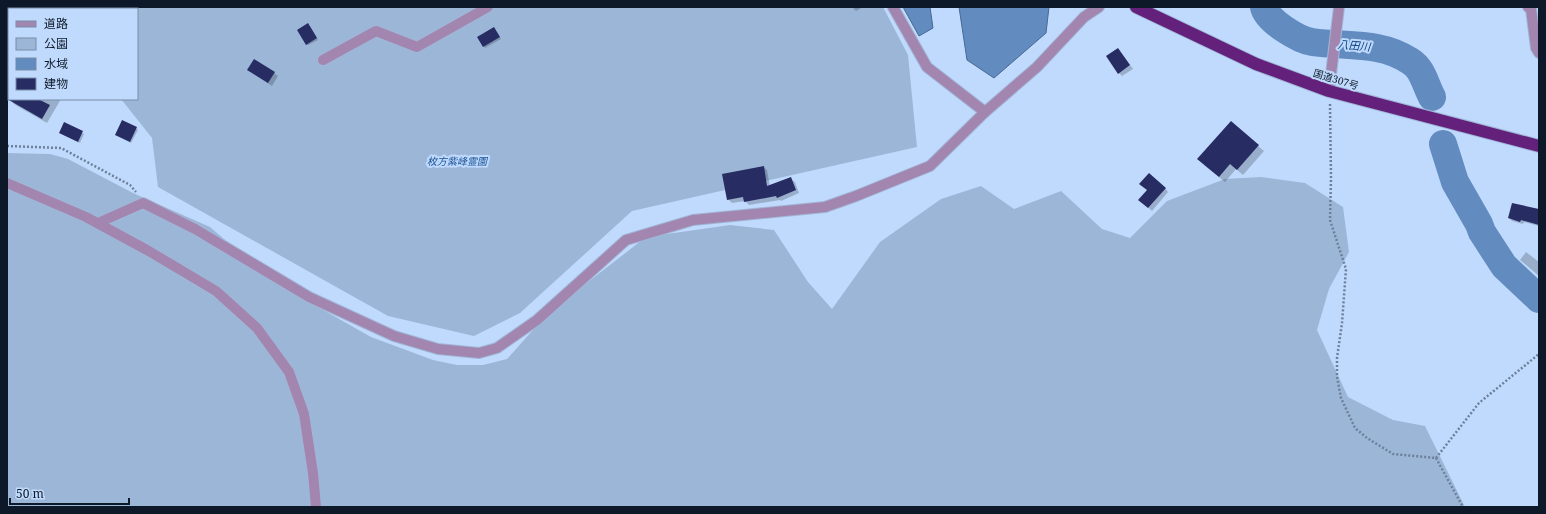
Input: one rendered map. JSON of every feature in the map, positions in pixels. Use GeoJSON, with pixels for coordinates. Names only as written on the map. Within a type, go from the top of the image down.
{"type":"FeatureCollection","features":[{"type":"Feature","properties":{"kind":"highway","name":"国道307号"},"geometry":{"type":"LineString","coordinates":[[1136,7],[1256,64],[1330,91],[1539,146]]}},
{"type":"Feature","properties":{"kind":"street"},"geometry":{"type":"LineString","coordinates":[[323,60],[376,31],[417,47],[488,7]]}},
{"type":"Feature","properties":{"kind":"street"},"geometry":{"type":"LineString","coordinates":[[893,7],[927,67],[984,112]]}},
{"type":"Feature","properties":{"kind":"street"},"geometry":{"type":"LineString","coordinates":[[98,223],[143,203],[195,229],[309,297],[394,336],[438,349],[479,353],[496,348],[537,320],[626,240],[693,220],[826,207],[930,166],[984,112],[1037,67],[1084,18],[1099,7]]}},
{"type":"Feature","properties":{"kind":"street"},"geometry":{"type":"LineString","coordinates":[[1330,91],[1339,7]]}},
{"type":"Feature","properties":{"kind":"street"},"geometry":{"type":"LineString","coordinates":[[1528,7],[1531,9],[1536,48],[1539,53]]}},
{"type":"Feature","properties":{"kind":"street"},"geometry":{"type":"LineString","coordinates":[[7,183],[98,223],[216,291],[256,328],[289,372],[304,414],[313,473],[316,507]]}},
{"type":"Feature","properties":{"kind":"path"},"geometry":{"type":"LineString","coordinates":[[1330,91],[1330,220],[1346,269],[1342,323],[1337,358],[1337,376],[1341,398],[1355,428],[1367,438],[1393,454],[1436,458]]}},
{"type":"Feature","properties":{"kind":"path"},"geometry":{"type":"LineString","coordinates":[[7,146],[61,148],[130,185],[143,203]]}},
{"type":"Feature","properties":{"kind":"path"},"geometry":{"type":"LineString","coordinates":[[1436,458],[1479,403],[1539,354]]}},
{"type":"Feature","properties":{"kind":"path"},"geometry":{"type":"LineString","coordinates":[[1436,458],[1463,507]]}},
{"type":"Feature","properties":{"kind":"green space","name":"枚方紫峰霊園"},"geometry":{"type":"Polygon","coordinates":[[[7,7],[883,7],[908,55],[917,147],[632,211],[520,313],[474,336],[388,316],[158,187],[152,138],[122,100],[138,100],[138,8],[8,8],[8,38],[7,7]]]}},
{"type":"Feature","properties":{"kind":"green space"},"geometry":{"type":"Polygon","coordinates":[[[7,153],[50,154],[68,159],[133,193],[210,227],[274,282],[371,337],[433,360],[457,365],[483,365],[507,359],[548,313],[646,237],[730,225],[774,230],[808,282],[832,309],[880,242],[941,199],[981,186],[1014,209],[1061,191],[1102,229],[1130,238],[1167,201],[1225,179],[1261,177],[1305,183],[1343,207],[1349,252],[1329,289],[1317,330],[1348,397],[1393,420],[1425,426],[1465,507],[7,507],[7,153]]]}},
{"type":"Feature","properties":{"kind":"water"},"geometry":{"type":"Polygon","coordinates":[[[903,7],[930,7],[933,28],[919,36],[903,7]]]}},
{"type":"Feature","properties":{"kind":"water"},"geometry":{"type":"Polygon","coordinates":[[[959,7],[1049,7],[1046,33],[994,78],[967,60],[959,7]]]}},
{"type":"Feature","properties":{"kind":"building"},"geometry":{"type":"Polygon","coordinates":[[[308,23],[317,38],[306,45],[297,30],[308,23]]]}},
{"type":"Feature","properties":{"kind":"building"},"geometry":{"type":"Polygon","coordinates":[[[494,27],[500,37],[483,47],[477,37],[494,27]]]}},
{"type":"Feature","properties":{"kind":"building"},"geometry":{"type":"Polygon","coordinates":[[[1118,48],[1130,65],[1118,74],[1106,56],[1118,48]]]}},
{"type":"Feature","properties":{"kind":"building"},"geometry":{"type":"Polygon","coordinates":[[[254,59],[275,72],[268,83],[247,70],[254,59]]]}},
{"type":"Feature","properties":{"kind":"building"},"geometry":{"type":"Polygon","coordinates":[[[9,100],[40,100],[50,105],[42,119],[9,100]]]}},
{"type":"Feature","properties":{"kind":"building"},"geometry":{"type":"Polygon","coordinates":[[[122,120],[137,127],[130,142],[115,135],[122,120]]]}},
{"type":"Feature","properties":{"kind":"building"},"geometry":{"type":"Polygon","coordinates":[[[1231,121],[1259,145],[1237,170],[1230,164],[1219,177],[1197,159],[1231,121]]]}},
{"type":"Feature","properties":{"kind":"building"},"geometry":{"type":"Polygon","coordinates":[[[64,122],[83,131],[78,142],[59,133],[64,122]]]}},
{"type":"Feature","properties":{"kind":"building"},"geometry":{"type":"Polygon","coordinates":[[[764,166],[767,186],[791,177],[796,190],[777,198],[776,196],[744,202],[743,197],[727,200],[722,174],[764,166]]]}},
{"type":"Feature","properties":{"kind":"building"},"geometry":{"type":"Polygon","coordinates":[[[1149,173],[1166,188],[1148,208],[1138,200],[1147,190],[1139,184],[1149,173]]]}},
{"type":"Feature","properties":{"kind":"building"},"geometry":{"type":"Polygon","coordinates":[[[1512,203],[1539,209],[1539,225],[1521,220],[1520,222],[1508,218],[1512,203]]]}},
{"type":"Feature","properties":{"kind":"waterway","name":"八田川"},"geometry":{"type":"LineString","coordinates":[[1264,7],[1266,12],[1277,24],[1299,38],[1312,42],[1362,46],[1387,50],[1399,55],[1410,61],[1418,68],[1432,97]]}},
{"type":"Feature","properties":{"kind":"waterway","name":"八田川"},"geometry":{"type":"LineString","coordinates":[[1443,144],[1455,182],[1482,232],[1504,266],[1539,299]]}}]}
